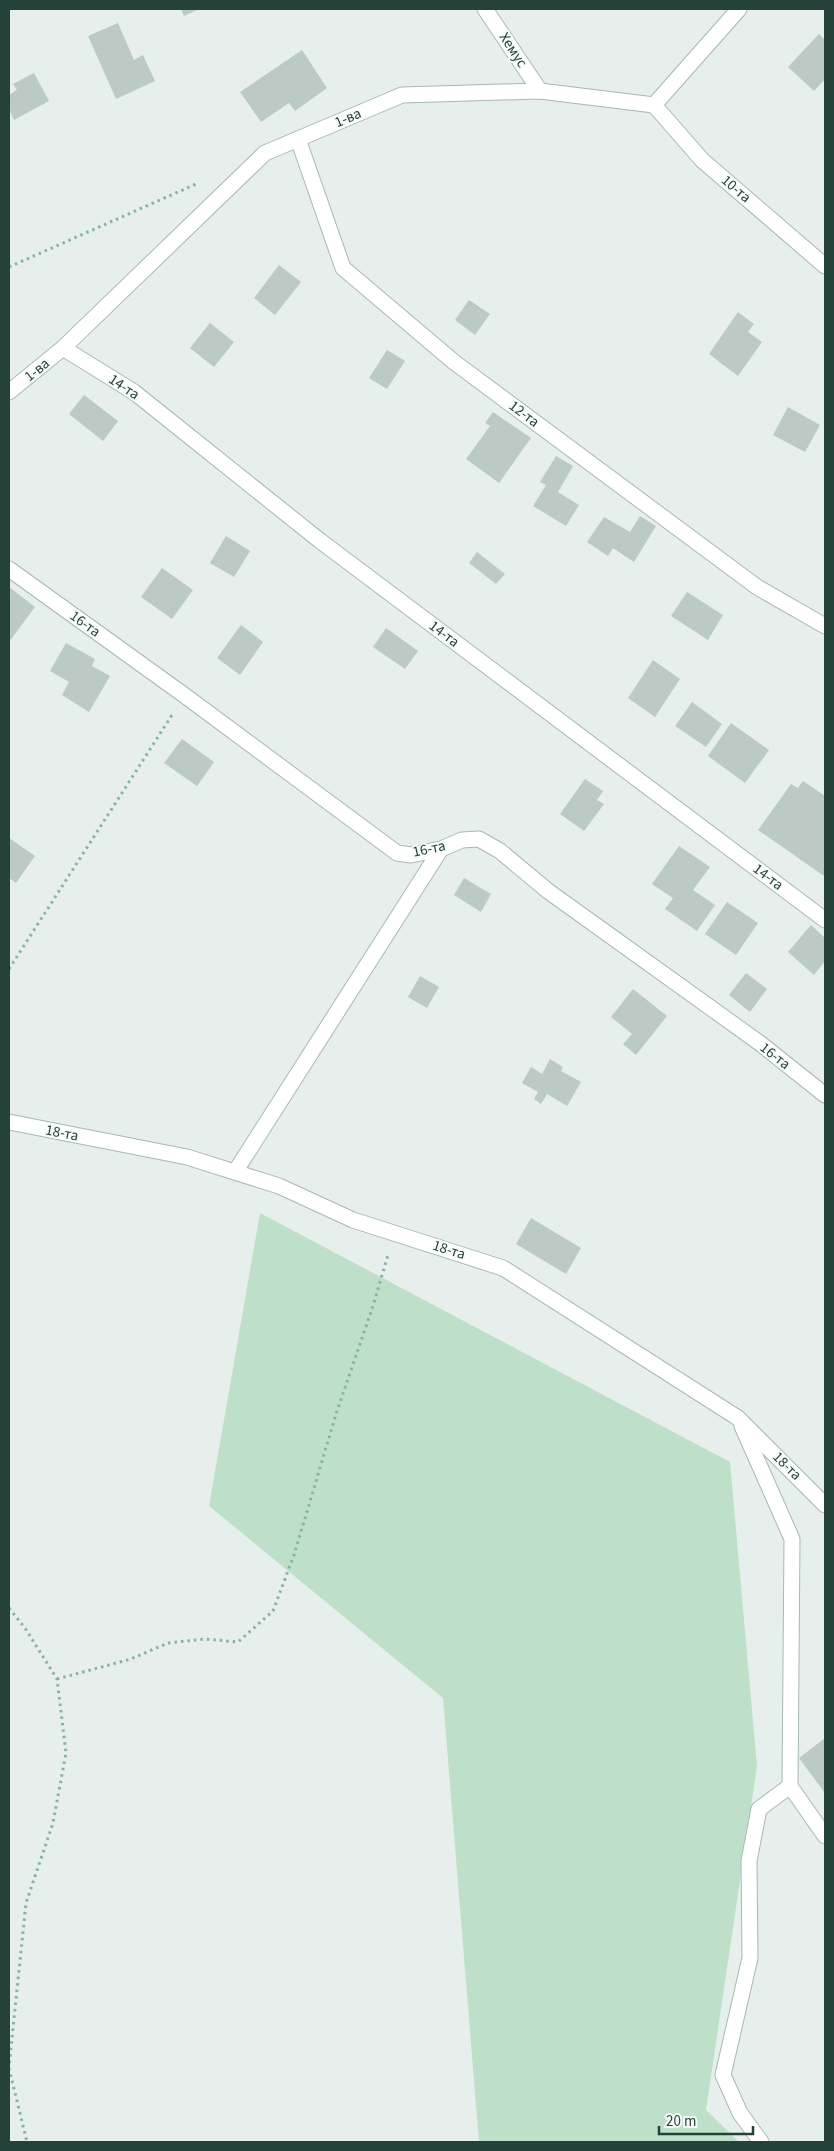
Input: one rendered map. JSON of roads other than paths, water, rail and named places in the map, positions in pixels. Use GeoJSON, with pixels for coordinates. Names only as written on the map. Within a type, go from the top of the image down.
{"type":"FeatureCollection","features":[{"type":"Feature","properties":{"kind":"street","name":"Хемус"},"geometry":{"type":"LineString","coordinates":[[486,9],[540,91]]}},
{"type":"Feature","properties":{"kind":"street"},"geometry":{"type":"LineString","coordinates":[[654,105],[739,9]]}},
{"type":"Feature","properties":{"kind":"street","name":"1-ва"},"geometry":{"type":"LineString","coordinates":[[9,392],[64,348],[266,153],[402,95],[540,91],[654,105]]}},
{"type":"Feature","properties":{"kind":"street","name":"10-та"},"geometry":{"type":"LineString","coordinates":[[654,105],[702,160],[825,266]]}},
{"type":"Feature","properties":{"kind":"street","name":"12-та"},"geometry":{"type":"LineString","coordinates":[[298,139],[343,268],[454,362],[725,564],[757,587],[825,626]]}},
{"type":"Feature","properties":{"kind":"street","name":"14-та"},"geometry":{"type":"LineString","coordinates":[[64,348],[134,392],[319,540],[825,920]]}},
{"type":"Feature","properties":{"kind":"street","name":"16-та"},"geometry":{"type":"LineString","coordinates":[[9,569],[184,695],[397,853],[411,855],[441,849],[462,840],[479,839],[500,851],[548,892],[761,1044],[825,1095]]}},
{"type":"Feature","properties":{"kind":"street"},"geometry":{"type":"LineString","coordinates":[[235,1172],[441,849]]}},
{"type":"Feature","properties":{"kind":"street","name":"18-та"},"geometry":{"type":"LineString","coordinates":[[9,1122],[187,1157],[279,1186],[353,1220],[503,1268],[738,1418],[825,1505]]}},
{"type":"Feature","properties":{"kind":"street"},"geometry":{"type":"LineString","coordinates":[[738,1418],[792,1539],[790,1786],[825,1836]]}},
{"type":"Feature","properties":{"kind":"street"},"geometry":{"type":"LineString","coordinates":[[761,2142],[740,2113],[723,2075],[750,1958],[749,1861],[759,1809],[790,1786]]}}]}
